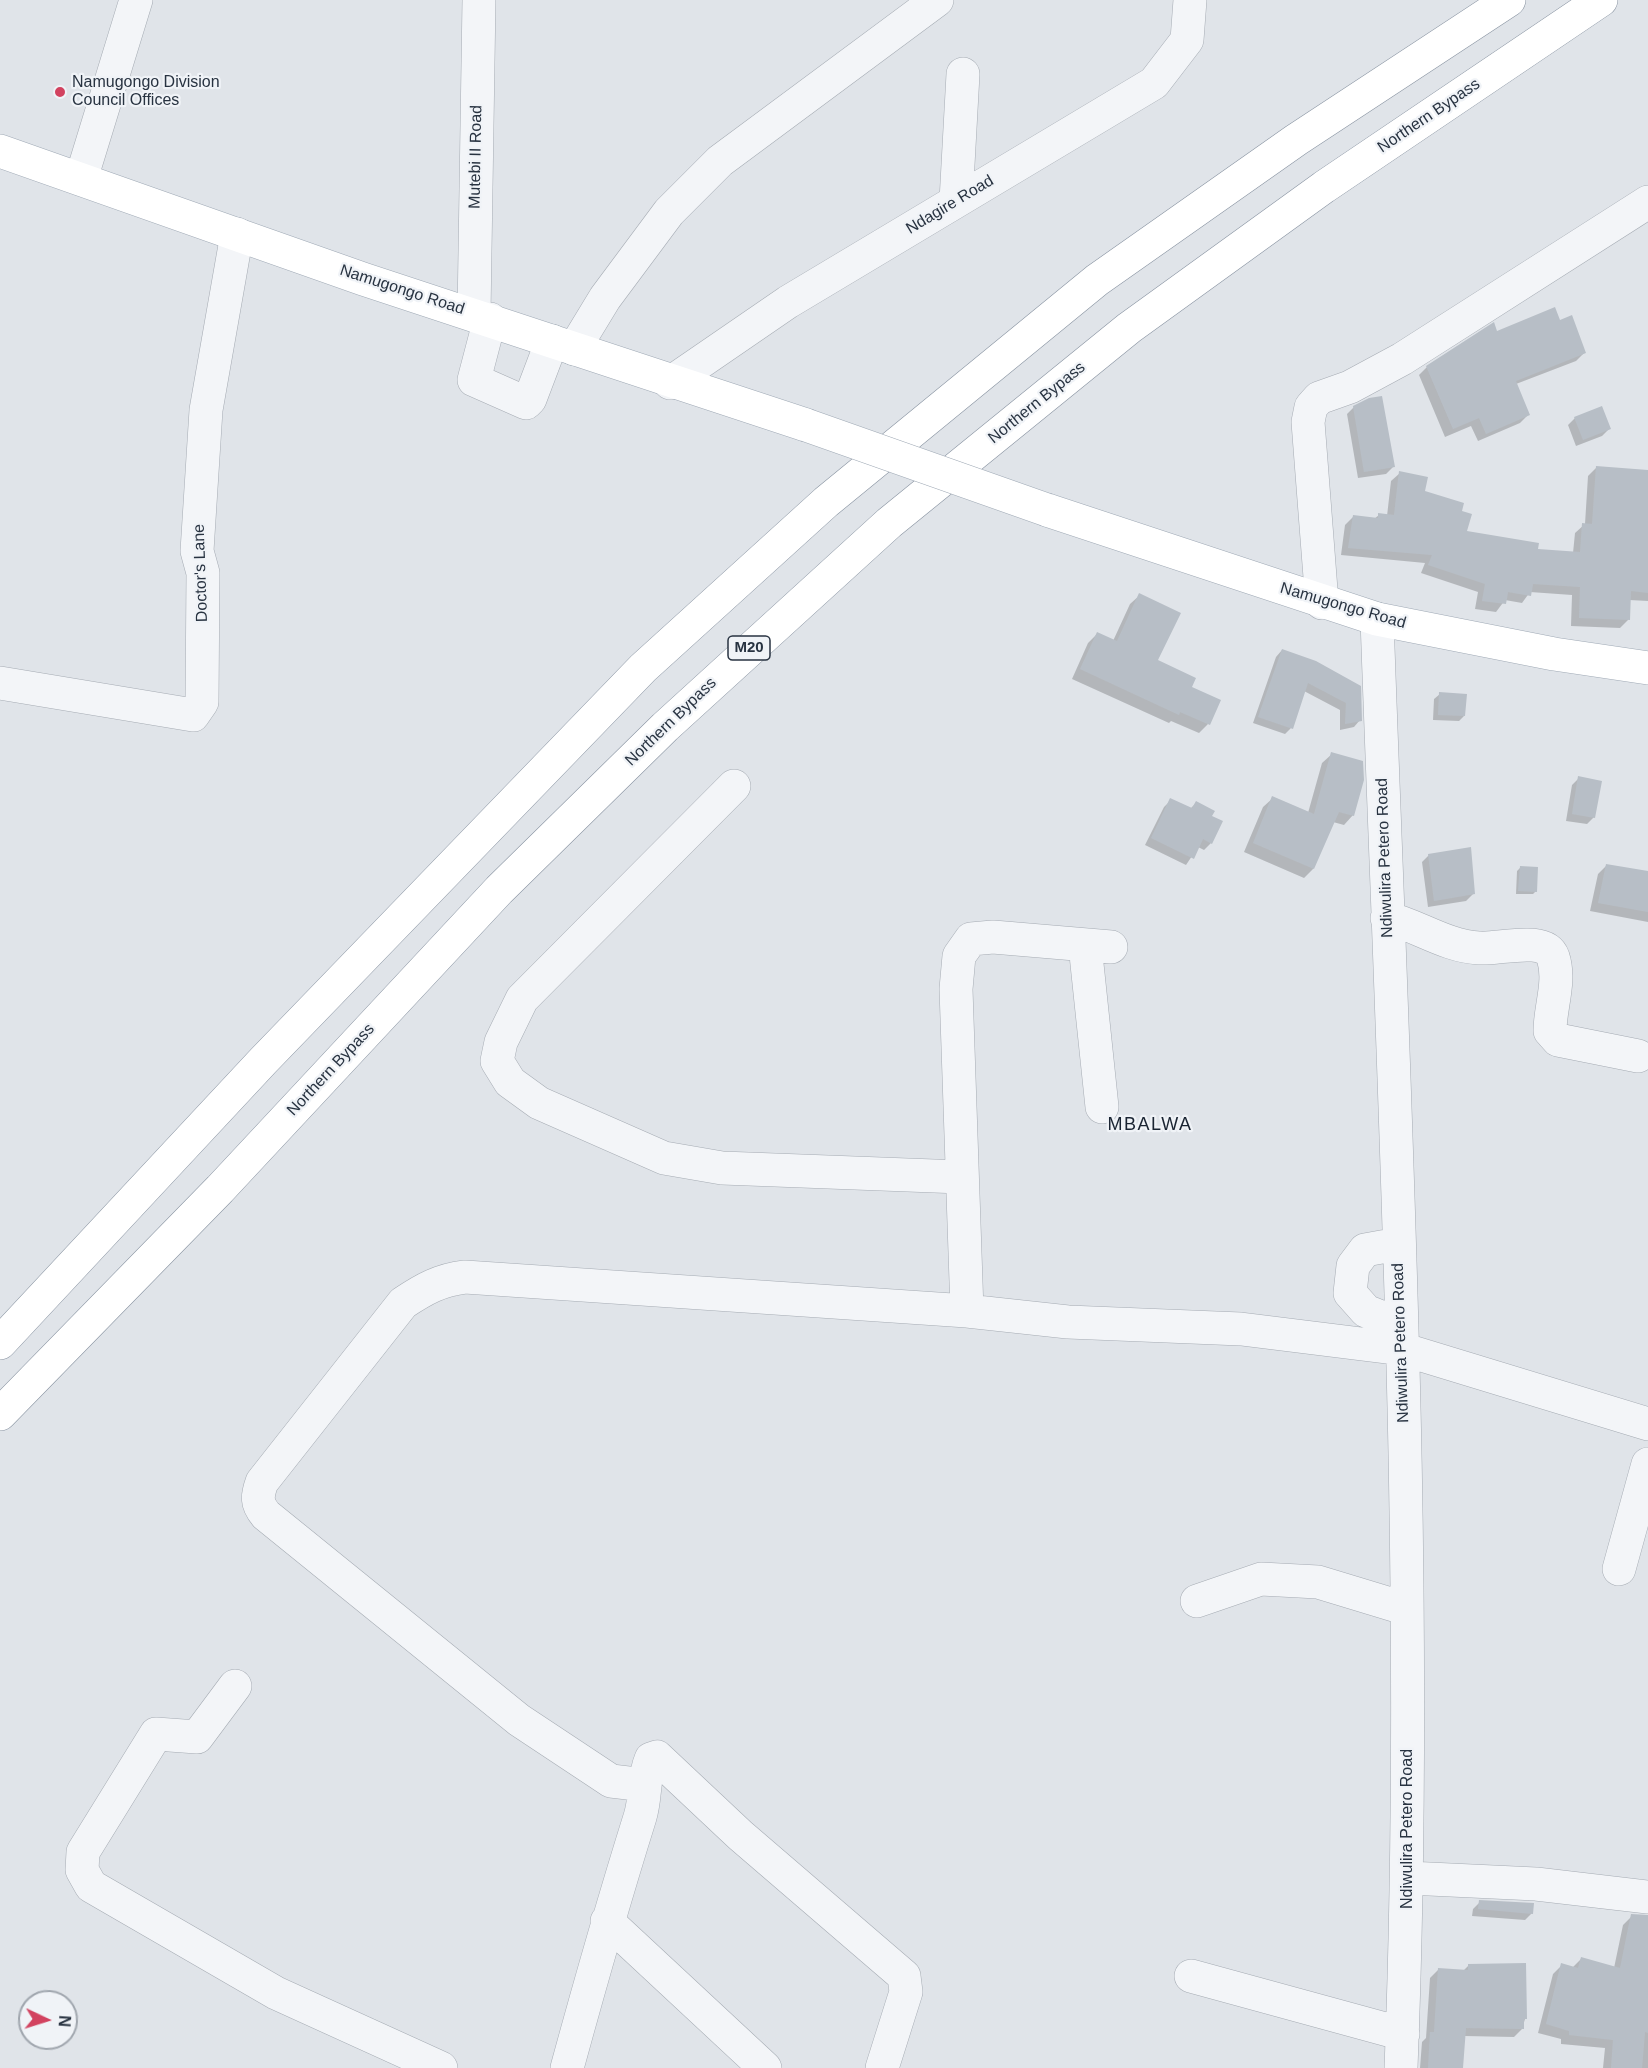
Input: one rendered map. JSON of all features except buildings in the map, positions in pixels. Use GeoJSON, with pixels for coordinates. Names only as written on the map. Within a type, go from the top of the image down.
{"type":"FeatureCollection","features":[{"type":"Feature","properties":{"kind":"main road"},"geometry":{"type":"LineString","coordinates":[[0,1343],[264,1061],[643,668],[826,502],[1097,280],[1296,140],[1509,0]]}},
{"type":"Feature","properties":{"kind":"main road","name":"Northern Bypass"},"geometry":{"type":"LineString","coordinates":[[0,1414],[220,1189],[499,890],[665,727],[880,530],[1129,328],[1324,188],[1601,0]]}},
{"type":"Feature","properties":{"kind":"main road","name":"Namugongo Road"},"geometry":{"type":"LineString","coordinates":[[0,151],[363,279],[482,316],[670,382],[806,425],[1322,603],[1377,619],[1554,654],[1648,668]]}},
{"type":"Feature","properties":{"kind":"street"},"geometry":{"type":"LineString","coordinates":[[81,179],[136,0]]}},
{"type":"Feature","properties":{"kind":"street","name":"Mutebi II Road"},"geometry":{"type":"LineString","coordinates":[[479,0],[482,316],[474,380],[526,403],[531,399],[563,345]]}},
{"type":"Feature","properties":{"kind":"street"},"geometry":{"type":"LineString","coordinates":[[563,345],[605,298],[669,212],[720,161],[937,0]]}},
{"type":"Feature","properties":{"kind":"street","name":"Ndagire Road"},"geometry":{"type":"LineString","coordinates":[[670,382],[788,302],[1154,83],[1187,40],[1190,0]]}},
{"type":"Feature","properties":{"kind":"street"},"geometry":{"type":"LineString","coordinates":[[956,201],[963,74]]}},
{"type":"Feature","properties":{"kind":"street"},"geometry":{"type":"LineString","coordinates":[[1322,603],[1308,422],[1311,407],[1319,398],[1350,387],[1402,359],[1648,202]]}},
{"type":"Feature","properties":{"kind":"street","name":"Doctor's Lane"},"geometry":{"type":"LineString","coordinates":[[0,683],[193,716],[202,702],[203,573],[197,550],[206,410],[237,234]]}},
{"type":"Feature","properties":{"kind":"street","name":"Ndiwulira Petero Road"},"geometry":{"type":"LineString","coordinates":[[1377,619],[1402,1337],[1407,1609],[1408,1878],[1401,2068]]}},
{"type":"Feature","properties":{"kind":"street"},"geometry":{"type":"LineString","coordinates":[[734,786],[522,999],[501,1042],[497,1061],[510,1083],[539,1103],[664,1158],[722,1168],[961,1177]]}},
{"type":"Feature","properties":{"kind":"street"},"geometry":{"type":"LineString","coordinates":[[1387,918],[1413,925],[1436,939],[1479,948],[1531,944],[1544,946],[1552,956],[1556,986],[1550,1031],[1558,1040],[1638,1056]]}},
{"type":"Feature","properties":{"kind":"street"},"geometry":{"type":"LineString","coordinates":[[967,1311],[956,989],[959,956],[971,939],[993,937],[1098,946],[1102,1107]]}},
{"type":"Feature","properties":{"kind":"street"},"geometry":{"type":"LineString","coordinates":[[1398,1244],[1365,1250],[1353,1266],[1350,1293],[1366,1311],[1402,1337],[1648,1424]]}},
{"type":"Feature","properties":{"kind":"street"},"geometry":{"type":"LineString","coordinates":[[645,1785],[611,1781],[510,1713],[266,1515],[259,1506],[257,1496],[262,1482],[403,1303],[424,1289],[446,1279],[465,1277],[967,1311],[1068,1322],[1402,1337]]}},
{"type":"Feature","properties":{"kind":"street"},"geometry":{"type":"LineString","coordinates":[[1619,1569],[1648,1464]]}},
{"type":"Feature","properties":{"kind":"street"},"geometry":{"type":"LineString","coordinates":[[1197,1601],[1261,1579],[1318,1582],[1407,1609]]}},
{"type":"Feature","properties":{"kind":"street"},"geometry":{"type":"LineString","coordinates":[[235,1686],[197,1737],[156,1734],[83,1852],[82,1870],[91,1886],[276,1993],[441,2068]]}},
{"type":"Feature","properties":{"kind":"street"},"geometry":{"type":"LineString","coordinates":[[567,2068],[607,1922],[642,1810],[651,1759],[657,1757],[665,1762],[714,1812],[904,1976],[906,1992],[882,2068]]}},
{"type":"Feature","properties":{"kind":"street"},"geometry":{"type":"LineString","coordinates":[[1408,1878],[1536,1884],[1648,1897]]}},
{"type":"Feature","properties":{"kind":"street"},"geometry":{"type":"LineString","coordinates":[[607,1922],[765,2068]]}},
{"type":"Feature","properties":{"kind":"street"},"geometry":{"type":"LineString","coordinates":[[1191,1976],[1403,2034]]}},
{"type":"Feature","properties":{"kind":"place","name":"Namugongo Division Council Offices"},"geometry":{"type":"Point","coordinates":[60,92]}},
{"type":"Feature","properties":{"kind":"district","name":"MBALWA"},"geometry":{"type":"Point","coordinates":[1150,1125]}}]}
